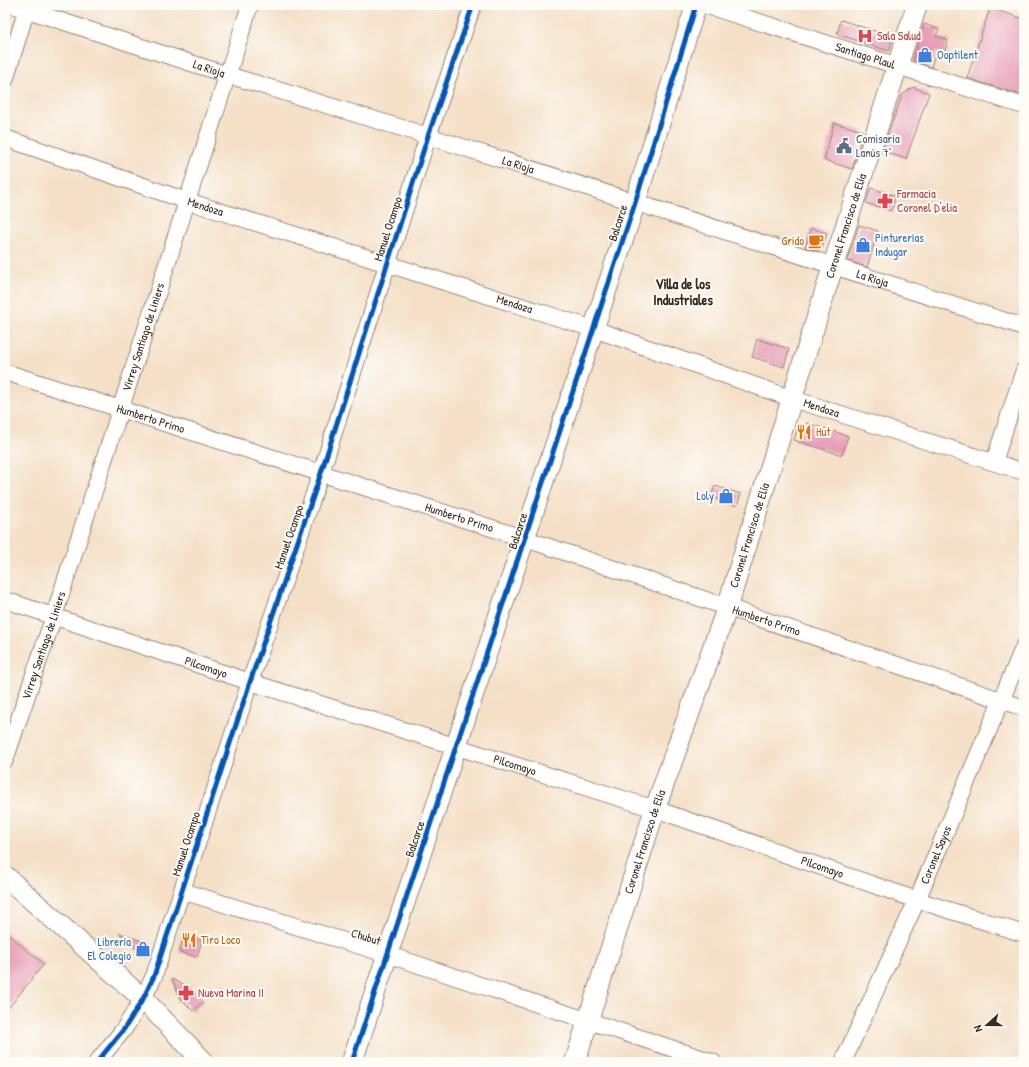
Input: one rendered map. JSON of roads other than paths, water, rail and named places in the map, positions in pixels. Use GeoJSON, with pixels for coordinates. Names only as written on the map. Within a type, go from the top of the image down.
{"type":"FeatureCollection","features":[{"type":"Feature","properties":{"kind":"street","name":"Virrey Santiago de Liniers"},"geometry":{"type":"LineString","coordinates":[[5,760],[54,616],[250,5]]}},
{"type":"Feature","properties":{"kind":"street","name":"Manuel Ocampo"},"geometry":{"type":"LineString","coordinates":[[97,1062],[124,1029],[143,998],[154,976],[250,682],[321,473],[428,136],[473,5]]}},
{"type":"Feature","properties":{"kind":"street","name":"Balcarce"},"geometry":{"type":"LineString","coordinates":[[352,1062],[386,954],[526,539],[635,203],[696,5]]}},
{"type":"Feature","properties":{"kind":"street","name":"Santiago Plaul"},"geometry":{"type":"LineString","coordinates":[[705,5],[1024,106]]}},
{"type":"Feature","properties":{"kind":"street","name":"Coronel Francisco de Elía"},"geometry":{"type":"LineString","coordinates":[[575,1062],[655,809],[727,608],[916,5]]}},
{"type":"Feature","properties":{"kind":"street","name":"La Rioja"},"geometry":{"type":"LineString","coordinates":[[22,7],[228,74],[428,136],[1024,326]]}},
{"type":"Feature","properties":{"kind":"street"},"geometry":{"type":"LineString","coordinates":[[5,80],[22,7]]}},
{"type":"Feature","properties":{"kind":"street","name":"Mendoza"},"geometry":{"type":"LineString","coordinates":[[5,138],[187,201],[594,329],[792,399],[1024,472]]}},
{"type":"Feature","properties":{"kind":"street"},"geometry":{"type":"LineString","coordinates":[[994,462],[1024,370]]}},
{"type":"Feature","properties":{"kind":"street","name":"Humberto Primo"},"geometry":{"type":"LineString","coordinates":[[5,372],[526,539],[1024,708]]}},
{"type":"Feature","properties":{"kind":"street","name":"Pilcomayo"},"geometry":{"type":"LineString","coordinates":[[5,600],[250,682],[655,809],[917,900],[1024,934]]}},
{"type":"Feature","properties":{"kind":"street","name":"Coronel Sayos"},"geometry":{"type":"LineString","coordinates":[[843,1062],[917,900],[1024,646]]}},
{"type":"Feature","properties":{"kind":"street"},"geometry":{"type":"LineString","coordinates":[[5,876],[143,998],[204,1062]]}},
{"type":"Feature","properties":{"kind":"street","name":"Chubut"},"geometry":{"type":"LineString","coordinates":[[182,891],[386,954],[713,1062]]}},
{"type":"Feature","properties":{"kind":"place","name":"Sala Salud"},"geometry":{"type":"Point","coordinates":[865,36]}},
{"type":"Feature","properties":{"kind":"place","name":"Ooptilent"},"geometry":{"type":"Point","coordinates":[925,55]}},
{"type":"Feature","properties":{"kind":"place","name":"Comisaría Lanús 7°"},"geometry":{"type":"Point","coordinates":[844,146]}},
{"type":"Feature","properties":{"kind":"place","name":"Farmacia Coronel D'elia"},"geometry":{"type":"Point","coordinates":[885,201]}},
{"type":"Feature","properties":{"kind":"place","name":"Grido"},"geometry":{"type":"Point","coordinates":[816,241]}},
{"type":"Feature","properties":{"kind":"place","name":"Pinturerías Indugar"},"geometry":{"type":"Point","coordinates":[863,245]}},
{"type":"Feature","properties":{"kind":"place","name":"Hut"},"geometry":{"type":"Point","coordinates":[804,432]}},
{"type":"Feature","properties":{"kind":"place","name":"Loly"},"geometry":{"type":"Point","coordinates":[726,496]}},
{"type":"Feature","properties":{"kind":"place","name":"Tiro Loco"},"geometry":{"type":"Point","coordinates":[189,940]}},
{"type":"Feature","properties":{"kind":"place","name":"Librería El Colegio"},"geometry":{"type":"Point","coordinates":[143,949]}},
{"type":"Feature","properties":{"kind":"place","name":"Nueva Marina II"},"geometry":{"type":"Point","coordinates":[186,993]}},
{"type":"Feature","properties":{"kind":"district","name":"Villa de los Industriales"},"geometry":{"type":"Point","coordinates":[683,292]}}]}
